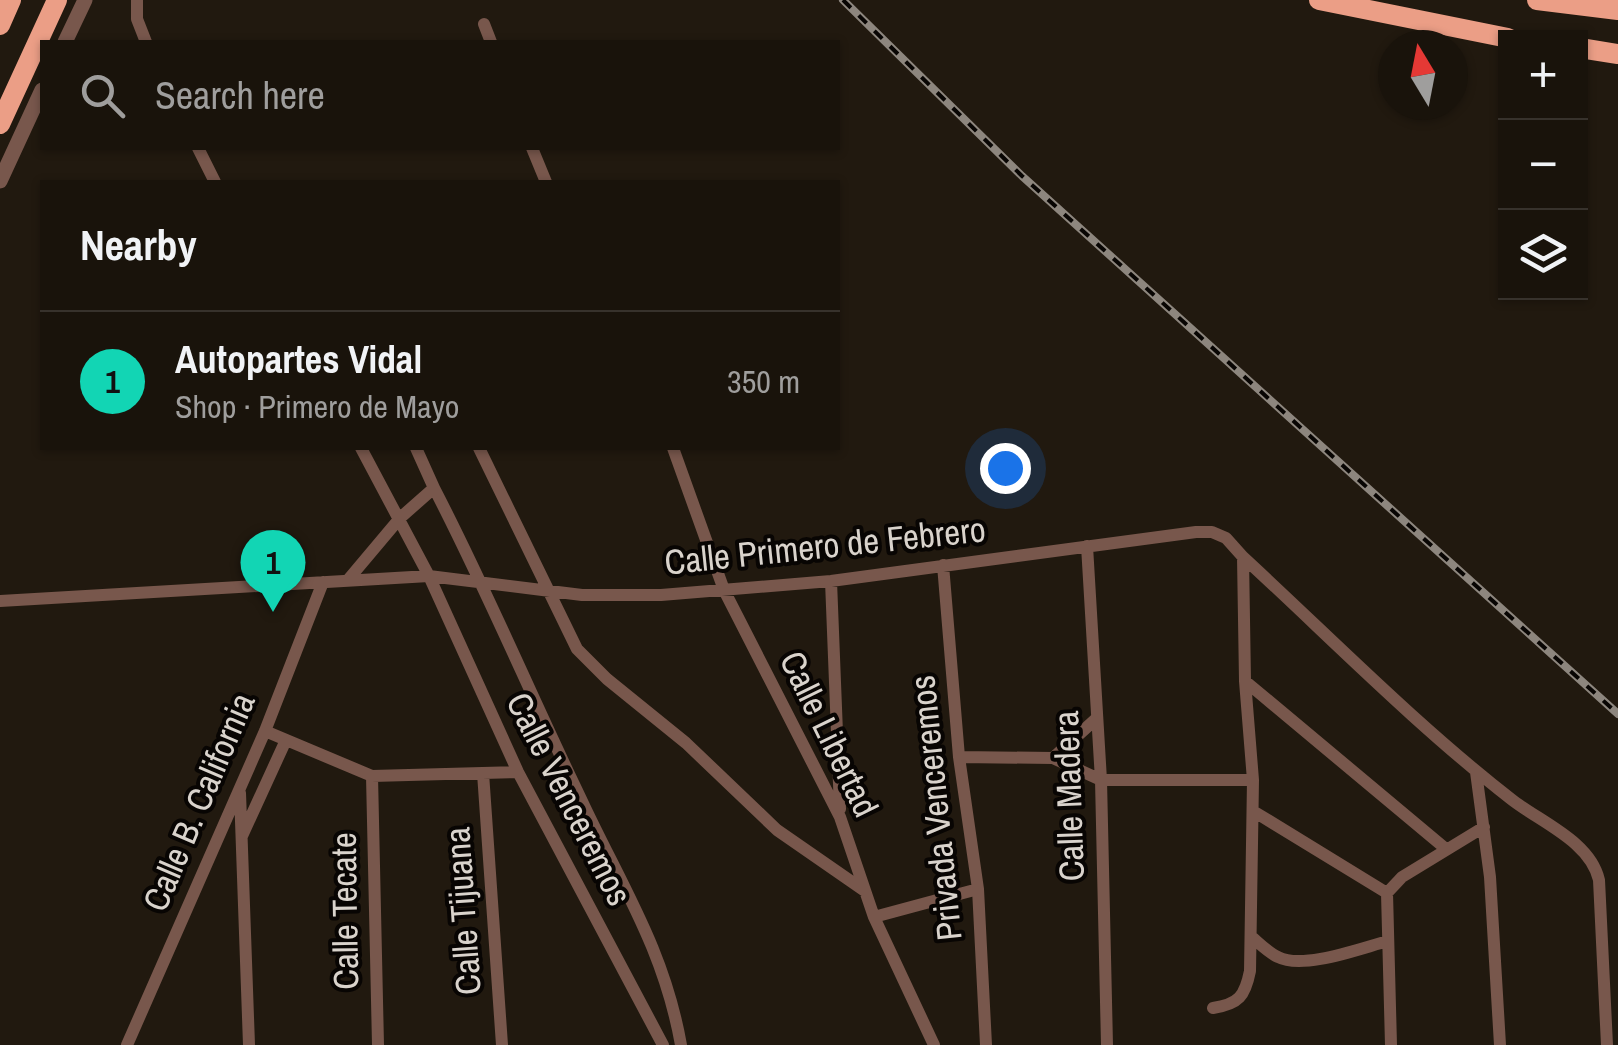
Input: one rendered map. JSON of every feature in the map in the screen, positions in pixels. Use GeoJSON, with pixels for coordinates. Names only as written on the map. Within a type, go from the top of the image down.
{"type":"FeatureCollection","features":[{"type":"Feature","properties":{"kind":"highway"},"geometry":{"type":"LineString","coordinates":[[0,25],[11,0]]}},
{"type":"Feature","properties":{"kind":"highway"},"geometry":{"type":"LineString","coordinates":[[0,124],[57,0]]}},
{"type":"Feature","properties":{"kind":"highway"},"geometry":{"type":"LineString","coordinates":[[1319,0],[1498,36]]}},
{"type":"Feature","properties":{"kind":"highway"},"geometry":{"type":"LineString","coordinates":[[1537,0],[1618,10]]}},
{"type":"Feature","properties":{"kind":"highway"},"geometry":{"type":"LineString","coordinates":[[1588,49],[1618,54]]}},
{"type":"Feature","properties":{"kind":"street"},"geometry":{"type":"LineString","coordinates":[[66,40],[85,0]]}},
{"type":"Feature","properties":{"kind":"street"},"geometry":{"type":"LineString","coordinates":[[136,0],[137,19],[145,40]]}},
{"type":"Feature","properties":{"kind":"street"},"geometry":{"type":"LineString","coordinates":[[484,24],[491,40]]}},
{"type":"Feature","properties":{"kind":"street"},"geometry":{"type":"LineString","coordinates":[[0,180],[40,94]]}},
{"type":"Feature","properties":{"kind":"street"},"geometry":{"type":"LineString","coordinates":[[199,150],[215,180]]}},
{"type":"Feature","properties":{"kind":"street"},"geometry":{"type":"LineString","coordinates":[[533,150],[545,180]]}},
{"type":"Feature","properties":{"kind":"street","name":"Calle Venceremos"},"geometry":{"type":"LineString","coordinates":[[364,450],[429,576],[518,772],[663,1045]]}},
{"type":"Feature","properties":{"kind":"street"},"geometry":{"type":"LineString","coordinates":[[417,450],[582,802],[649,933],[669,988],[682,1045]]}},
{"type":"Feature","properties":{"kind":"street"},"geometry":{"type":"LineString","coordinates":[[481,450],[578,649],[606,679],[686,743],[778,830],[865,891]]}},
{"type":"Feature","properties":{"kind":"street","name":"Calle Libertad"},"geometry":{"type":"LineString","coordinates":[[674,450],[724,590],[840,817],[874,916],[934,1045]]}},
{"type":"Feature","properties":{"kind":"street"},"geometry":{"type":"LineString","coordinates":[[347,581],[400,518],[434,488]]}},
{"type":"Feature","properties":{"kind":"street","name":"Calle Primero de Febrero"},"geometry":{"type":"LineString","coordinates":[[0,601],[429,576],[616,596],[724,590],[831,581],[1196,532],[1212,532],[1226,538],[1243,556]]}},
{"type":"Feature","properties":{"kind":"street","name":"Calle Madera"},"geometry":{"type":"LineString","coordinates":[[1087,546],[1100,780],[1108,1045]]}},
{"type":"Feature","properties":{"kind":"street"},"geometry":{"type":"LineString","coordinates":[[1213,1008],[1234,1004],[1242,998],[1253,938],[1253,780],[1243,556]]}},
{"type":"Feature","properties":{"kind":"street"},"geometry":{"type":"LineString","coordinates":[[1243,556],[1476,772],[1594,862],[1599,880],[1607,1045]]}},
{"type":"Feature","properties":{"kind":"street","name":"Privada Venceremos"},"geometry":{"type":"LineString","coordinates":[[943,565],[958,756],[978,889],[986,1045]]}},
{"type":"Feature","properties":{"kind":"street"},"geometry":{"type":"LineString","coordinates":[[831,581],[840,817]]}},
{"type":"Feature","properties":{"kind":"street","name":"Calle B. California"},"geometry":{"type":"LineString","coordinates":[[127,1045],[265,730],[324,582]]}},
{"type":"Feature","properties":{"kind":"street"},"geometry":{"type":"LineString","coordinates":[[1246,681],[1358,779],[1446,849]]}},
{"type":"Feature","properties":{"kind":"street"},"geometry":{"type":"LineString","coordinates":[[1053,758],[1097,718]]}},
{"type":"Feature","properties":{"kind":"street"},"geometry":{"type":"LineString","coordinates":[[265,730],[372,776],[518,772]]}},
{"type":"Feature","properties":{"kind":"street"},"geometry":{"type":"LineString","coordinates":[[241,838],[286,740]]}},
{"type":"Feature","properties":{"kind":"street"},"geometry":{"type":"LineString","coordinates":[[958,756],[1053,758],[1100,780],[1253,780]]}},
{"type":"Feature","properties":{"kind":"street"},"geometry":{"type":"LineString","coordinates":[[1476,772],[1490,877],[1500,1045]]}},
{"type":"Feature","properties":{"kind":"street","name":"Calle Tijuana"},"geometry":{"type":"LineString","coordinates":[[483,774],[502,1045]]}},
{"type":"Feature","properties":{"kind":"street","name":"Calle Tecate"},"geometry":{"type":"LineString","coordinates":[[372,776],[378,1045]]}},
{"type":"Feature","properties":{"kind":"street"},"geometry":{"type":"LineString","coordinates":[[239,785],[249,1045]]}},
{"type":"Feature","properties":{"kind":"street"},"geometry":{"type":"LineString","coordinates":[[1253,811],[1387,893]]}},
{"type":"Feature","properties":{"kind":"street"},"geometry":{"type":"LineString","coordinates":[[1391,1045],[1387,893],[1402,877],[1484,827]]}},
{"type":"Feature","properties":{"kind":"street"},"geometry":{"type":"LineString","coordinates":[[874,916],[978,889]]}},
{"type":"Feature","properties":{"kind":"street"},"geometry":{"type":"LineString","coordinates":[[1253,938],[1279,958],[1291,962],[1388,942]]}},
{"type":"Feature","properties":{"kind":"railway"},"geometry":{"type":"LineString","coordinates":[[843,0],[1022,176],[1618,714]]}},
{"type":"Feature","properties":{"kind":"place","name":"Autopartes Vidal"},"geometry":{"type":"Point","coordinates":[273,612]}}]}
